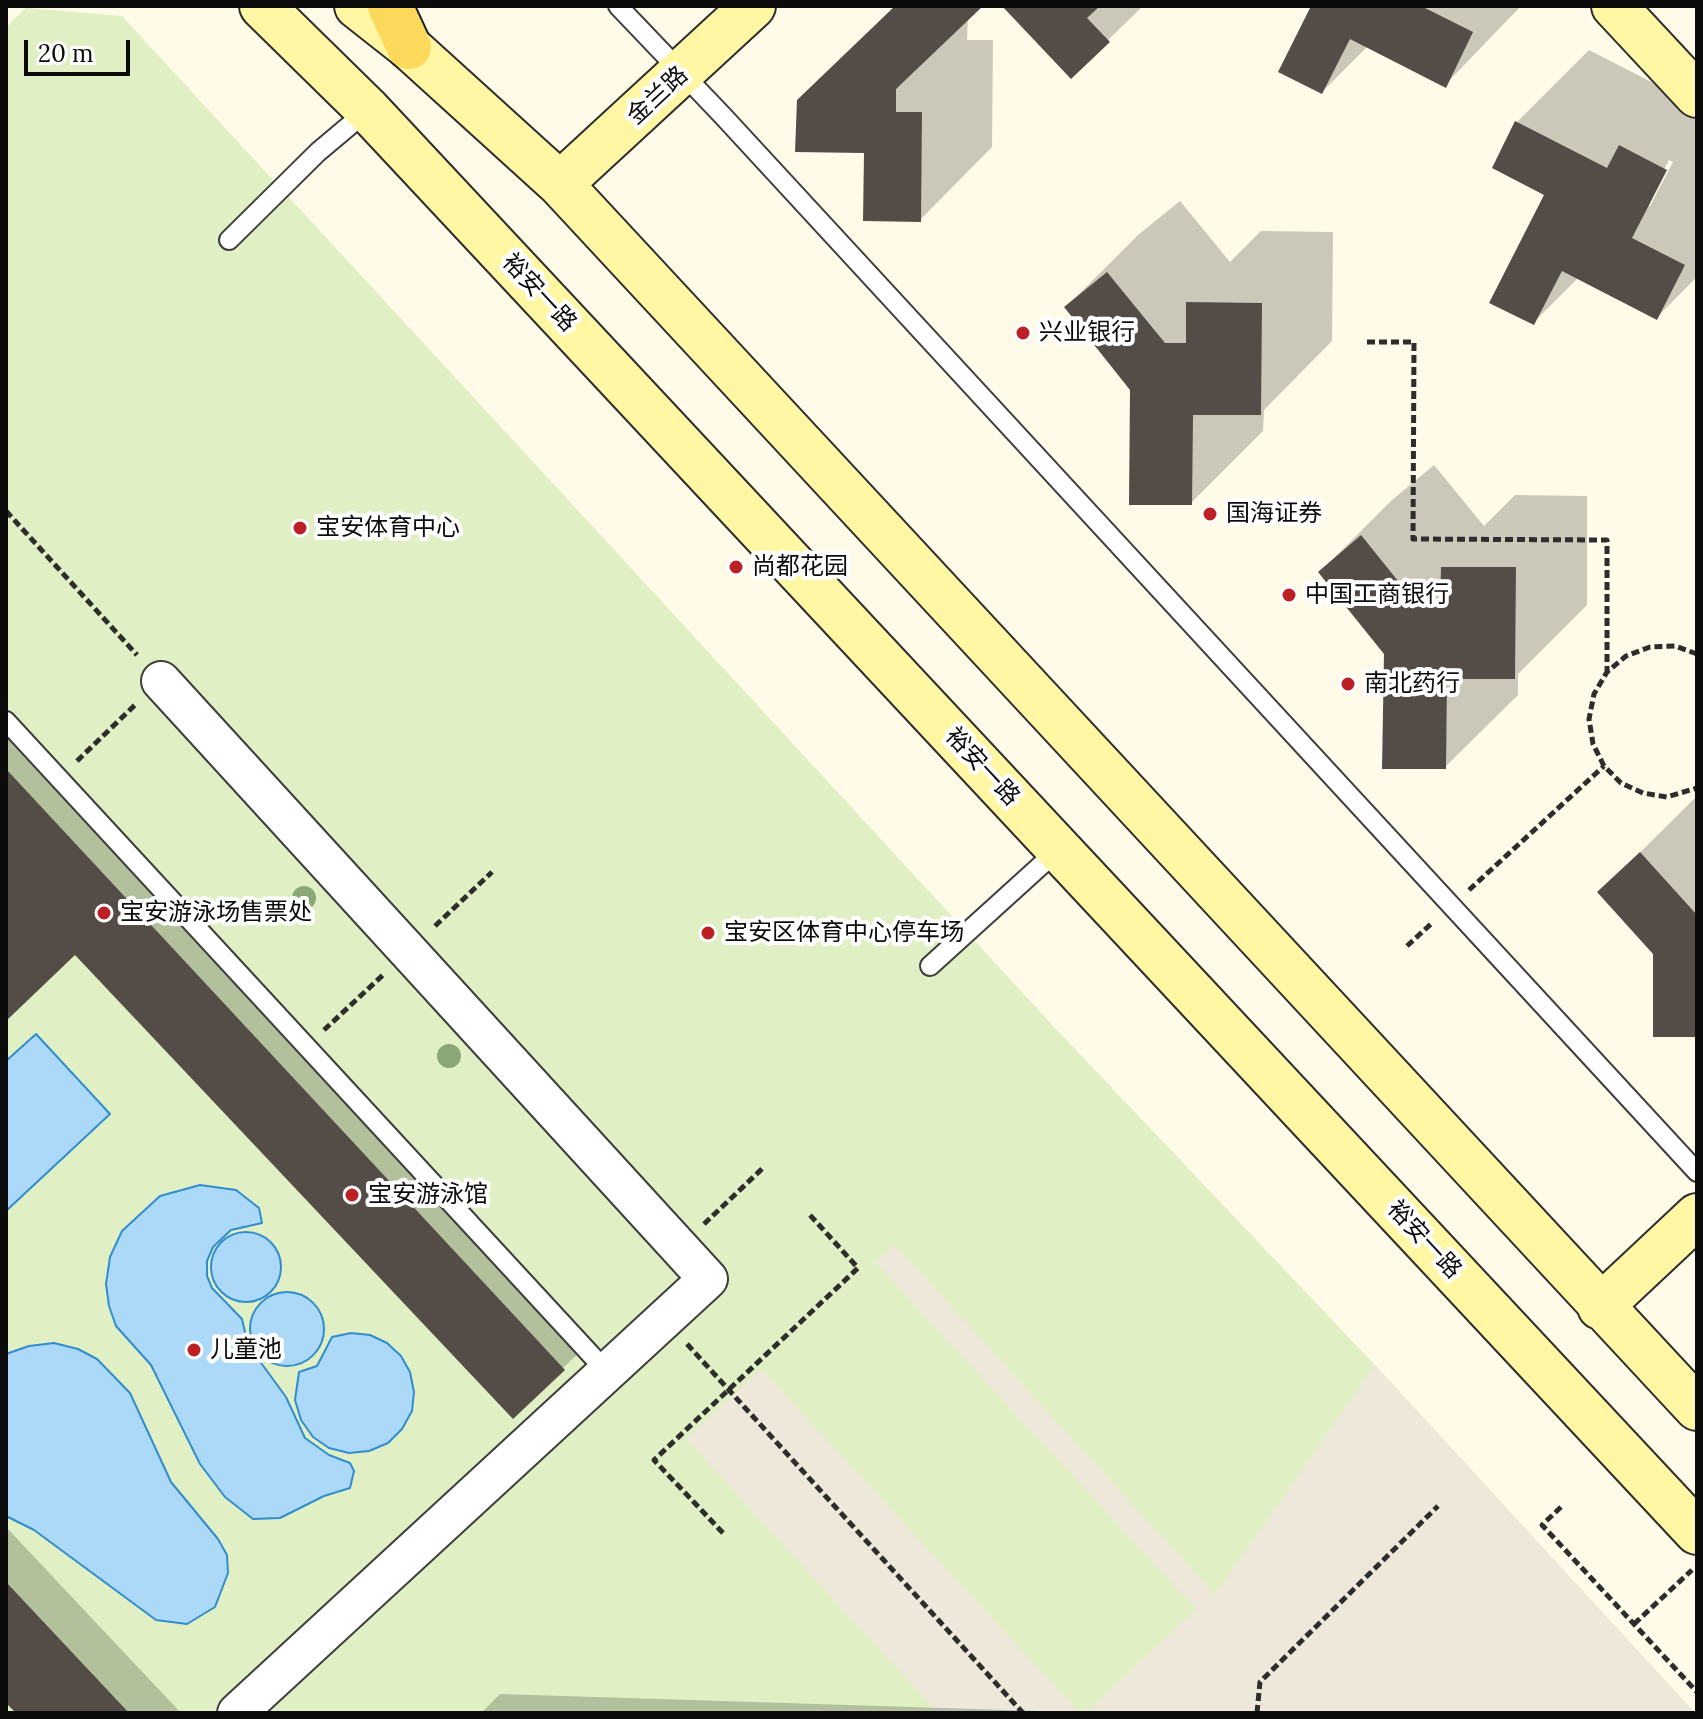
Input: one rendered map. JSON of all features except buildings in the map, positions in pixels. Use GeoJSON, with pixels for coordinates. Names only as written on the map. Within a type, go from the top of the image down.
{"type":"FeatureCollection","features":[{"type":"Feature","properties":{"kind":"main road","name":"裕安一路"},"geometry":{"type":"LineString","coordinates":[[262,6],[368,110],[1697,1532]]}},
{"type":"Feature","properties":{"kind":"main road"},"geometry":{"type":"LineString","coordinates":[[357,6],[409,47],[560,184],[1697,1408]]}},
{"type":"Feature","properties":{"kind":"main road"},"geometry":{"type":"LineString","coordinates":[[390,6],[409,47]]}},
{"type":"Feature","properties":{"kind":"main road","name":"金兰路"},"geometry":{"type":"LineString","coordinates":[[560,184],[753,6]]}},
{"type":"Feature","properties":{"kind":"main road"},"geometry":{"type":"LineString","coordinates":[[1614,6],[1697,95]]}},
{"type":"Feature","properties":{"kind":"main road"},"geometry":{"type":"LineString","coordinates":[[1600,1307],[1697,1216]]}},
{"type":"Feature","properties":{"kind":"street"},"geometry":{"type":"LineString","coordinates":[[161,681],[708,1279],[237,1713]]}},
{"type":"Feature","properties":{"kind":"lane"},"geometry":{"type":"LineString","coordinates":[[627,9],[682,74],[1697,1172]]}},
{"type":"Feature","properties":{"kind":"lane"},"geometry":{"type":"LineString","coordinates":[[229,240],[318,152],[368,110]]}},
{"type":"Feature","properties":{"kind":"lane"},"geometry":{"type":"LineString","coordinates":[[6,721],[607,1372]]}},
{"type":"Feature","properties":{"kind":"lane"},"geometry":{"type":"LineString","coordinates":[[930,966],[1059,849]]}},
{"type":"Feature","properties":{"kind":"path"},"geometry":{"type":"LineString","coordinates":[[1367,342],[1414,342],[1413,539],[1607,540],[1607,672]]}},
{"type":"Feature","properties":{"kind":"path"},"geometry":{"type":"LineString","coordinates":[[6,511],[161,681],[58,778]]}},
{"type":"Feature","properties":{"kind":"path"},"geometry":{"type":"LineString","coordinates":[[1697,654],[1675,646],[1650,647],[1626,656],[1607,672],[1594,694],[1589,719],[1593,744],[1604,766],[1621,783],[1643,793],[1667,797],[1697,788]]}},
{"type":"Feature","properties":{"kind":"path"},"geometry":{"type":"LineString","coordinates":[[1465,893],[1604,766]]}},
{"type":"Feature","properties":{"kind":"path"},"geometry":{"type":"LineString","coordinates":[[306,1047],[492,872]]}},
{"type":"Feature","properties":{"kind":"path"},"geometry":{"type":"LineString","coordinates":[[1407,946],[1442,914]]}},
{"type":"Feature","properties":{"kind":"path"},"geometry":{"type":"LineString","coordinates":[[679,1247],[764,1167]]}},
{"type":"Feature","properties":{"kind":"path"},"geometry":{"type":"LineString","coordinates":[[723,1533],[654,1460],[858,1268],[810,1215]]}},
{"type":"Feature","properties":{"kind":"path"},"geometry":{"type":"LineString","coordinates":[[664,1319],[1023,1713]]}},
{"type":"Feature","properties":{"kind":"path"},"geometry":{"type":"LineString","coordinates":[[1257,1713],[1260,1682],[1438,1506]]}},
{"type":"Feature","properties":{"kind":"path"},"geometry":{"type":"LineString","coordinates":[[1561,1507],[1542,1525],[1697,1692]]}},
{"type":"Feature","properties":{"kind":"path"},"geometry":{"type":"LineString","coordinates":[[1634,1624],[1697,1565]]}},
{"type":"Feature","properties":{"kind":"green space","name":"宝安体育中心"},"geometry":{"type":"Polygon","coordinates":[[[26,8],[122,16],[1056,1029],[1375,1365],[1695,1713],[6,1713],[6,27],[26,8]]]}},
{"type":"Feature","properties":{"kind":"shaded area"},"geometry":{"type":"Polygon","coordinates":[[[895,1245],[1215,1595],[1375,1365],[1695,1713],[1086,1713],[1196,1609],[875,1262],[895,1245]]]}},
{"type":"Feature","properties":{"kind":"shaded area"},"geometry":{"type":"Polygon","coordinates":[[[761,1369],[1080,1713],[938,1713],[686,1439],[761,1369]]]}},
{"type":"Feature","properties":{"kind":"water"},"geometry":{"type":"Polygon","coordinates":[[[36,1034],[110,1114],[6,1211],[6,1061],[36,1034]]]}},
{"type":"Feature","properties":{"kind":"water","name":"儿童池"},"geometry":{"type":"Polygon","coordinates":[[[200,1185],[236,1190],[259,1208],[262,1223],[231,1230],[213,1247],[207,1261],[207,1276],[212,1288],[242,1319],[248,1345],[286,1397],[305,1438],[329,1455],[350,1463],[354,1471],[350,1488],[324,1496],[280,1518],[253,1519],[225,1497],[200,1464],[151,1365],[116,1326],[109,1306],[106,1284],[110,1257],[122,1231],[160,1196],[200,1185]]]}},
{"type":"Feature","properties":{"kind":"water","name":"儿童池"},"geometry":{"type":"Polygon","coordinates":[[[246,1232],[265,1238],[275,1248],[281,1267],[275,1286],[265,1296],[246,1302],[227,1296],[217,1286],[211,1267],[217,1248],[227,1238],[246,1232]]]}},
{"type":"Feature","properties":{"kind":"water","name":"儿童池"},"geometry":{"type":"Polygon","coordinates":[[[287,1292],[301,1295],[313,1303],[321,1315],[324,1329],[321,1343],[313,1355],[301,1363],[287,1366],[273,1363],[261,1355],[253,1343],[250,1329],[253,1315],[261,1303],[273,1295],[287,1292]]]}},
{"type":"Feature","properties":{"kind":"water","name":"儿童池"},"geometry":{"type":"Polygon","coordinates":[[[351,1333],[370,1335],[387,1343],[401,1356],[410,1372],[414,1392],[412,1411],[402,1429],[388,1443],[369,1451],[349,1453],[329,1448],[313,1437],[301,1420],[295,1400],[299,1372],[317,1366],[332,1337],[351,1333]]]}},
{"type":"Feature","properties":{"kind":"water"},"geometry":{"type":"Polygon","coordinates":[[[54,1343],[78,1349],[97,1359],[130,1393],[171,1482],[218,1539],[227,1555],[228,1573],[215,1607],[187,1624],[156,1620],[34,1530],[6,1516],[6,1354],[29,1346],[54,1343]]]}},
{"type":"Feature","properties":{"kind":"place","name":"兴业银行"},"geometry":{"type":"Point","coordinates":[1023,333]}},
{"type":"Feature","properties":{"kind":"place","name":"国海证券"},"geometry":{"type":"Point","coordinates":[1210,514]}},
{"type":"Feature","properties":{"kind":"place","name":"宝安体育中心"},"geometry":{"type":"Point","coordinates":[300,528]}},
{"type":"Feature","properties":{"kind":"place","name":"尚都花园"},"geometry":{"type":"Point","coordinates":[736,567]}},
{"type":"Feature","properties":{"kind":"place","name":"中国工商银行"},"geometry":{"type":"Point","coordinates":[1289,595]}},
{"type":"Feature","properties":{"kind":"place","name":"南北药行"},"geometry":{"type":"Point","coordinates":[1348,684]}},
{"type":"Feature","properties":{"kind":"place","name":"宝安游泳场售票处"},"geometry":{"type":"Point","coordinates":[104,913]}},
{"type":"Feature","properties":{"kind":"place","name":"宝安区体育中心停车场"},"geometry":{"type":"Point","coordinates":[708,933]}},
{"type":"Feature","properties":{"kind":"place","name":"宝安游泳馆"},"geometry":{"type":"Point","coordinates":[352,1195]}},
{"type":"Feature","properties":{"kind":"place","name":"儿童池"},"geometry":{"type":"Point","coordinates":[194,1350]}}]}
